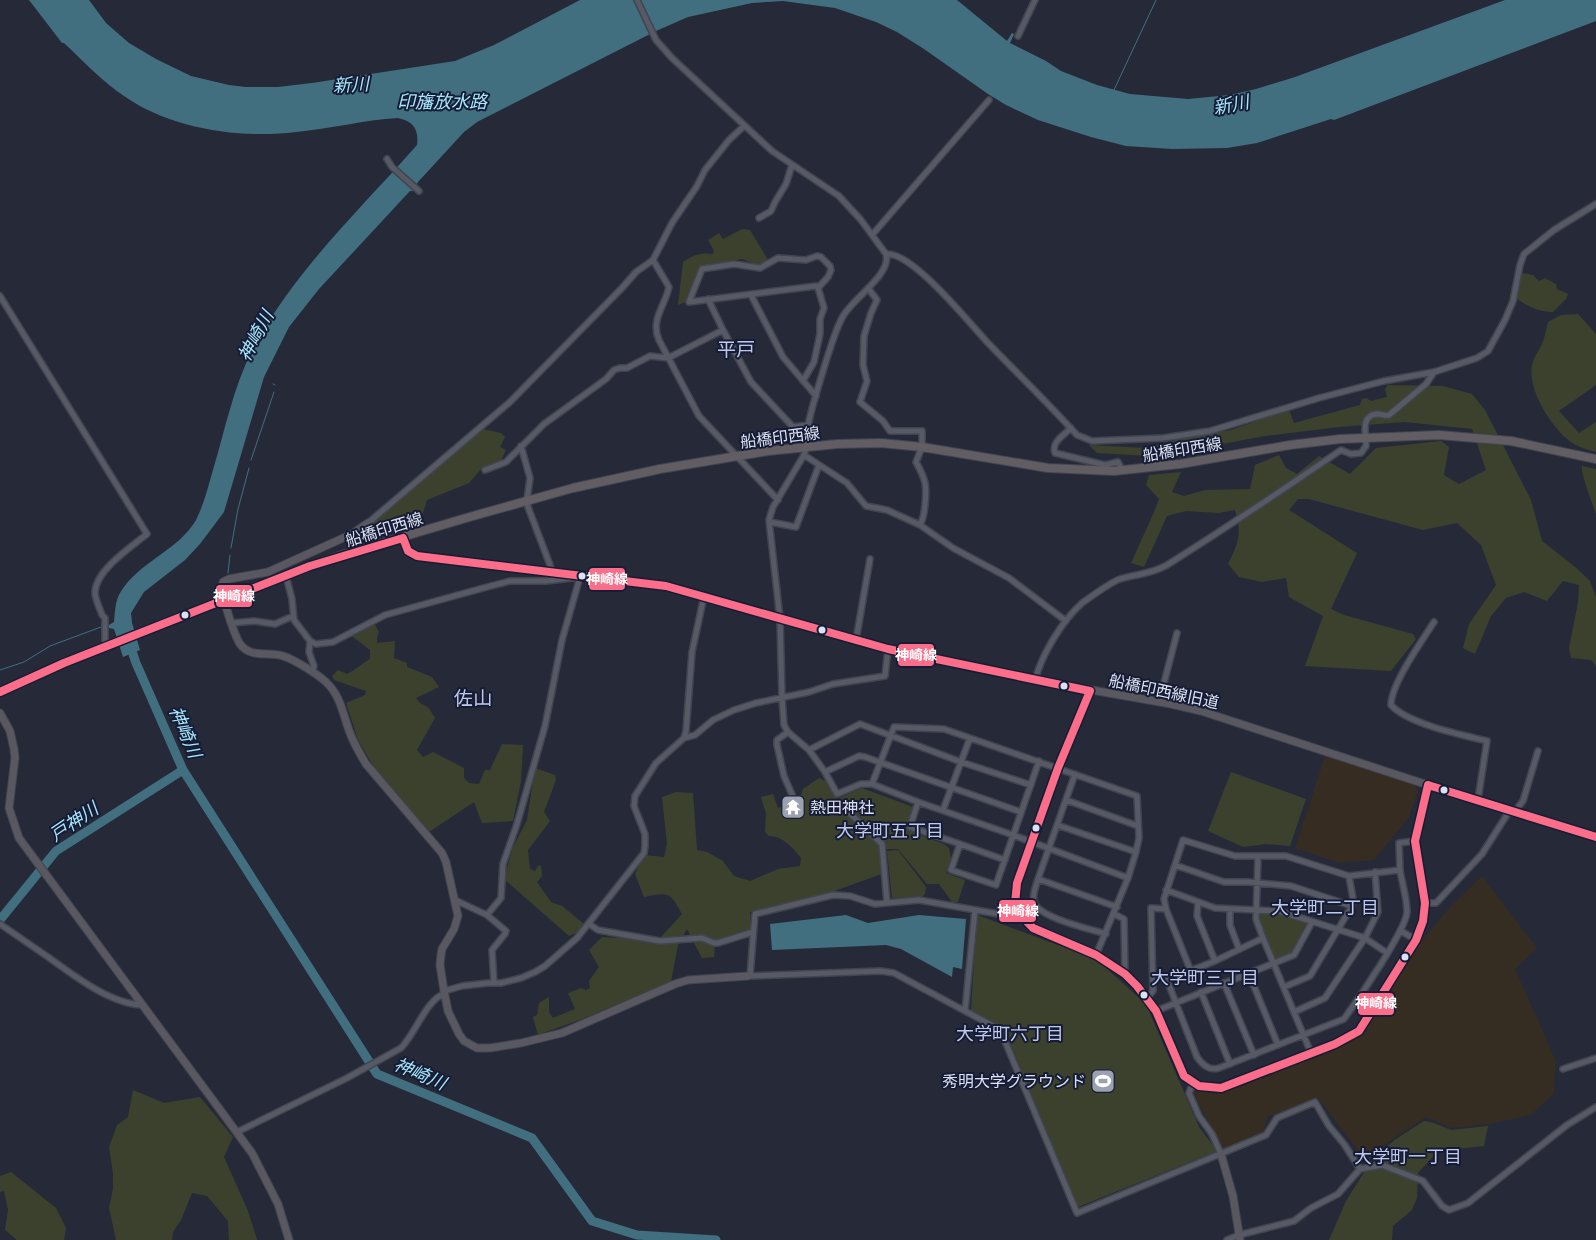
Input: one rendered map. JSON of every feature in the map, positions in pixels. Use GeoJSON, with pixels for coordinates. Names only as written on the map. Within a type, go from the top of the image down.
{"type":"FeatureCollection","features":[{"type":"Feature","properties":{"kind":"main road","name":"船橋印西線"},"geometry":{"type":"LineString","coordinates":[[0,692],[108,645],[345,554],[527,500],[625,476],[737,456],[807,447],[868,443],[922,447],[1048,468],[1099,471],[1180,464],[1290,445],[1366,437],[1439,435],[1488,438],[1593,458]]}},
{"type":"Feature","properties":{"kind":"street"},"geometry":{"type":"LineString","coordinates":[[637,0],[656,40],[672,58],[772,152],[839,196],[872,235],[886,254],[888,260],[886,267],[843,315],[834,332],[808,425],[807,447],[774,507],[770,522],[780,619],[784,725],[788,732],[809,750],[825,772],[837,794],[861,784],[872,784],[1128,878]]}},
{"type":"Feature","properties":{"kind":"street"},"geometry":{"type":"LineString","coordinates":[[1018,36],[1035,0]]}},
{"type":"Feature","properties":{"kind":"street"},"geometry":{"type":"LineString","coordinates":[[872,235],[990,100]]}},
{"type":"Feature","properties":{"kind":"street"},"geometry":{"type":"LineString","coordinates":[[744,126],[729,140],[705,170],[697,186],[672,223],[653,260],[636,272],[510,402],[368,523],[352,534],[268,572],[229,579],[223,582],[221,590],[240,644],[255,653],[282,655],[325,681],[335,692],[343,709],[356,748],[366,764],[442,853],[446,862],[458,916],[457,923],[442,949],[440,964],[448,1011],[459,1034],[464,1041],[477,1048],[490,1048],[538,1040],[562,1033],[688,980],[749,976],[894,972],[993,1026],[1002,1034],[1077,1213],[1266,1135],[1277,1118],[1315,1102],[1329,1126],[1344,1144],[1360,1169]]}},
{"type":"Feature","properties":{"kind":"street"},"geometry":{"type":"LineString","coordinates":[[387,159],[419,191]]}},
{"type":"Feature","properties":{"kind":"street"},"geometry":{"type":"LineString","coordinates":[[759,218],[771,211],[786,184],[792,165]]}},
{"type":"Feature","properties":{"kind":"street"},"geometry":{"type":"LineString","coordinates":[[886,254],[896,254],[935,285],[1077,434],[1092,442],[1163,438],[1227,427],[1284,408],[1368,385],[1434,372],[1477,358],[1488,350],[1513,301],[1524,254],[1554,230],[1596,204]]}},
{"type":"Feature","properties":{"kind":"street"},"geometry":{"type":"LineString","coordinates":[[817,256],[822,257],[831,270],[828,277],[818,288],[816,286],[751,295],[708,298],[689,302],[702,269],[734,264],[760,268],[782,257],[806,260],[817,256]]}},
{"type":"Feature","properties":{"kind":"street"},"geometry":{"type":"LineString","coordinates":[[653,260],[669,287],[668,294],[662,302],[655,327],[668,358],[699,416],[778,500]]}},
{"type":"Feature","properties":{"kind":"street"},"geometry":{"type":"LineString","coordinates":[[803,381],[814,362],[820,334],[820,319],[824,308],[818,288]]}},
{"type":"Feature","properties":{"kind":"street"},"geometry":{"type":"LineString","coordinates":[[868,288],[877,300],[864,336],[863,365],[867,381],[860,402],[883,421],[890,431],[922,431],[922,447],[916,462],[924,476],[927,490],[924,519],[920,525]]}},
{"type":"Feature","properties":{"kind":"street"},"geometry":{"type":"LineString","coordinates":[[751,295],[783,357],[816,396]]}},
{"type":"Feature","properties":{"kind":"street"},"geometry":{"type":"LineString","coordinates":[[0,296],[147,534],[109,566],[102,575],[95,592],[102,615],[105,618],[105,640],[108,645]]}},
{"type":"Feature","properties":{"kind":"street"},"geometry":{"type":"LineString","coordinates":[[708,298],[750,382],[792,427],[808,425]]}},
{"type":"Feature","properties":{"kind":"street"},"geometry":{"type":"LineString","coordinates":[[485,470],[506,462],[544,424],[614,370],[627,368],[650,356],[668,358],[723,330]]}},
{"type":"Feature","properties":{"kind":"street"},"geometry":{"type":"LineString","coordinates":[[1034,680],[1043,656],[1066,621],[1083,603],[1111,583],[1165,566],[1236,522],[1341,450],[1352,454],[1360,453],[1366,446],[1366,421],[1368,417],[1376,414],[1390,415],[1426,384],[1434,372]]}},
{"type":"Feature","properties":{"kind":"street"},"geometry":{"type":"LineString","coordinates":[[1071,428],[1054,444],[1053,449],[1055,453],[1105,465],[1118,462],[1122,470]]}},
{"type":"Feature","properties":{"kind":"street"},"geometry":{"type":"LineString","coordinates":[[521,446],[530,478],[527,500],[550,565],[551,573]]}},
{"type":"Feature","properties":{"kind":"street"},"geometry":{"type":"LineString","coordinates":[[804,455],[847,483],[866,506],[888,510],[920,525],[953,548],[1009,578],[1066,621]]}},
{"type":"Feature","properties":{"kind":"street"},"geometry":{"type":"LineString","coordinates":[[770,522],[796,527],[818,465]]}},
{"type":"Feature","properties":{"kind":"street","name":"船橋印西線旧道"},"geometry":{"type":"LineString","coordinates":[[403,538],[408,551],[417,556],[650,584],[704,596],[888,648],[1034,680],[1159,702],[1211,714],[1428,785],[1596,837]]}},
{"type":"Feature","properties":{"kind":"street"},"geometry":{"type":"LineString","coordinates":[[856,640],[870,559]]}},
{"type":"Feature","properties":{"kind":"street"},"geometry":{"type":"LineString","coordinates":[[286,576],[292,599],[293,616],[297,627],[310,641],[316,644],[326,644],[384,615],[510,581],[546,581],[580,577],[562,640],[545,726],[517,824],[503,864],[500,898],[488,915]]}},
{"type":"Feature","properties":{"kind":"street"},"geometry":{"type":"LineString","coordinates":[[684,738],[692,652],[704,596]]}},
{"type":"Feature","properties":{"kind":"street"},"geometry":{"type":"LineString","coordinates":[[232,623],[254,621],[275,624],[293,616]]}},
{"type":"Feature","properties":{"kind":"street"},"geometry":{"type":"LineString","coordinates":[[1434,622],[1402,674],[1393,694],[1391,705],[1404,715],[1430,725],[1487,741],[1478,799]]}},
{"type":"Feature","properties":{"kind":"street"},"geometry":{"type":"LineString","coordinates":[[1159,702],[1177,633]]}},
{"type":"Feature","properties":{"kind":"street"},"geometry":{"type":"LineString","coordinates":[[310,641],[309,652],[314,666],[312,672]]}},
{"type":"Feature","properties":{"kind":"street"},"geometry":{"type":"LineString","coordinates":[[237,1132],[347,1078],[394,1052],[408,1041],[435,999],[444,992],[462,986],[511,982],[535,972],[557,956],[589,924],[602,904],[644,853],[644,834],[634,806],[635,796],[656,763],[684,738],[695,735],[713,720],[734,710],[833,684],[885,676],[888,648]]}},
{"type":"Feature","properties":{"kind":"street"},"geometry":{"type":"LineString","coordinates":[[1090,691],[1058,768],[1017,883],[1015,895],[1018,912],[1033,928],[1096,955],[1125,974],[1156,1011],[1184,1076],[1193,1083],[1206,1087],[1221,1088],[1335,1044],[1359,1030],[1416,940],[1423,922],[1425,904],[1415,840],[1428,785]]}},
{"type":"Feature","properties":{"kind":"street"},"geometry":{"type":"LineString","coordinates":[[0,713],[10,731],[14,749],[15,758],[9,808],[14,827],[22,843],[252,1153],[278,1204],[289,1240]]}},
{"type":"Feature","properties":{"kind":"street"},"geometry":{"type":"LineString","coordinates":[[809,750],[860,724],[961,762],[1031,785]]}},
{"type":"Feature","properties":{"kind":"street"},"geometry":{"type":"LineString","coordinates":[[872,784],[894,727],[944,729],[1136,796],[1139,838],[1136,852],[1117,907],[1096,955]]}},
{"type":"Feature","properties":{"kind":"street"},"geometry":{"type":"LineString","coordinates":[[788,732],[778,740],[777,745],[784,776],[794,799]]}},
{"type":"Feature","properties":{"kind":"street"},"geometry":{"type":"LineString","coordinates":[[944,810],[970,738]]}},
{"type":"Feature","properties":{"kind":"street"},"geometry":{"type":"LineString","coordinates":[[1425,904],[1436,903],[1482,854],[1513,810],[1523,801],[1538,751]]}},
{"type":"Feature","properties":{"kind":"street"},"geometry":{"type":"LineString","coordinates":[[825,772],[859,756],[881,761],[1021,812]]}},
{"type":"Feature","properties":{"kind":"street"},"geometry":{"type":"LineString","coordinates":[[960,844],[951,870],[996,885],[1039,761]]}},
{"type":"Feature","properties":{"kind":"street"},"geometry":{"type":"LineString","coordinates":[[1075,774],[1038,878],[1033,894],[1034,901],[1040,911],[1047,915],[1106,934]]}},
{"type":"Feature","properties":{"kind":"street"},"geometry":{"type":"LineString","coordinates":[[1066,800],[1138,826]]}},
{"type":"Feature","properties":{"kind":"street"},"geometry":{"type":"LineString","coordinates":[[918,802],[910,827],[1005,860]]}},
{"type":"Feature","properties":{"kind":"street"},"geometry":{"type":"LineString","coordinates":[[840,804],[882,844],[887,903]]}},
{"type":"Feature","properties":{"kind":"street"},"geometry":{"type":"LineString","coordinates":[[1057,825],[1136,852]]}},
{"type":"Feature","properties":{"kind":"street"},"geometry":{"type":"LineString","coordinates":[[1190,969],[1166,909],[1164,898],[1183,840],[1235,856],[1286,856],[1348,876],[1400,870]]}},
{"type":"Feature","properties":{"kind":"street"},"geometry":{"type":"LineString","coordinates":[[1263,938],[1167,980],[1200,1062],[1206,1067],[1214,1069],[1230,1064],[1344,1019],[1357,1002],[1401,930],[1407,913],[1400,870],[1399,843],[1415,840]]}},
{"type":"Feature","properties":{"kind":"street"},"geometry":{"type":"LineString","coordinates":[[1258,856],[1256,919],[1311,1053]]}},
{"type":"Feature","properties":{"kind":"street"},"geometry":{"type":"LineString","coordinates":[[1175,865],[1224,882],[1257,882],[1291,886],[1352,906]]}},
{"type":"Feature","properties":{"kind":"street"},"geometry":{"type":"LineString","coordinates":[[1294,1012],[1325,998],[1365,938],[1378,912],[1375,872]]}},
{"type":"Feature","properties":{"kind":"street"},"geometry":{"type":"LineString","coordinates":[[1284,987],[1310,976],[1339,929],[1352,906],[1353,900],[1348,876]]}},
{"type":"Feature","properties":{"kind":"street"},"geometry":{"type":"LineString","coordinates":[[1038,878],[1117,907]]}},
{"type":"Feature","properties":{"kind":"street"},"geometry":{"type":"LineString","coordinates":[[1166,890],[1216,908],[1278,911],[1365,938],[1387,953]]}},
{"type":"Feature","properties":{"kind":"street"},"geometry":{"type":"LineString","coordinates":[[749,976],[755,914],[833,895],[850,896],[866,902],[887,903],[919,900],[1004,915],[1018,912]]}},
{"type":"Feature","properties":{"kind":"street"},"geometry":{"type":"LineString","coordinates":[[455,900],[488,915],[506,931],[506,934],[492,950],[494,983]]}},
{"type":"Feature","properties":{"kind":"street"},"geometry":{"type":"LineString","coordinates":[[1198,902],[1197,916],[1215,960]]}},
{"type":"Feature","properties":{"kind":"street"},"geometry":{"type":"LineString","coordinates":[[1147,998],[1153,992],[1151,908],[1166,909]]}},
{"type":"Feature","properties":{"kind":"street"},"geometry":{"type":"LineString","coordinates":[[1230,909],[1230,925],[1240,949]]}},
{"type":"Feature","properties":{"kind":"street"},"geometry":{"type":"LineString","coordinates":[[965,1011],[975,910]]}},
{"type":"Feature","properties":{"kind":"street"},"geometry":{"type":"LineString","coordinates":[[1114,914],[1124,919],[1125,974]]}},
{"type":"Feature","properties":{"kind":"street"},"geometry":{"type":"LineString","coordinates":[[1156,1011],[1294,955],[1312,922]]}},
{"type":"Feature","properties":{"kind":"street"},"geometry":{"type":"LineString","coordinates":[[589,924],[598,930],[660,940],[702,938],[714,943],[753,932]]}},
{"type":"Feature","properties":{"kind":"street"},"geometry":{"type":"LineString","coordinates":[[2,925],[92,987],[124,1001],[142,1005]]}},
{"type":"Feature","properties":{"kind":"street"},"geometry":{"type":"LineString","coordinates":[[1401,930],[1416,940]]}},
{"type":"Feature","properties":{"kind":"street"},"geometry":{"type":"LineString","coordinates":[[1249,974],[1278,1045]]}},
{"type":"Feature","properties":{"kind":"street"},"geometry":{"type":"LineString","coordinates":[[1224,984],[1254,1055]]}},
{"type":"Feature","properties":{"kind":"street"},"geometry":{"type":"LineString","coordinates":[[1202,992],[1230,1064]]}},
{"type":"Feature","properties":{"kind":"street"},"geometry":{"type":"LineString","coordinates":[[1563,1069],[1596,1058]]}},
{"type":"Feature","properties":{"kind":"street"},"geometry":{"type":"LineString","coordinates":[[1193,1083],[1189,1093],[1199,1116],[1212,1134],[1221,1154],[1233,1196],[1239,1238]]}},
{"type":"Feature","properties":{"kind":"street"},"geometry":{"type":"LineString","coordinates":[[1227,1240],[1294,1221],[1311,1208],[1338,1194],[1360,1169],[1382,1165],[1422,1181],[1442,1206],[1449,1210],[1468,1203],[1567,1125],[1596,1107]]}},
{"type":"Feature","properties":{"kind":"shaded area"},"geometry":{"type":"Polygon","coordinates":[[[1325,756],[1414,785],[1418,790],[1409,817],[1374,860],[1339,863],[1295,848],[1325,756]]]}},
{"type":"Feature","properties":{"kind":"shaded area"},"geometry":{"type":"Polygon","coordinates":[[[1482,876],[1537,948],[1515,969],[1556,1061],[1554,1093],[1531,1115],[1490,1124],[1452,1128],[1426,1117],[1364,1158],[1318,1098],[1267,1117],[1263,1132],[1224,1149],[1197,1101],[1193,1089],[1215,1094],[1348,1044],[1363,1032],[1416,948],[1449,908],[1482,876]]]}},
{"type":"Feature","properties":{"kind":"green space"},"geometry":{"type":"Polygon","coordinates":[[[742,229],[750,230],[768,260],[758,265],[742,259],[702,267],[699,270],[688,301],[678,305],[683,262],[704,253],[713,254],[714,251],[708,240],[719,233],[723,239],[742,229]]]}},
{"type":"Feature","properties":{"kind":"green space"},"geometry":{"type":"Polygon","coordinates":[[[1522,273],[1533,275],[1539,281],[1545,278],[1556,284],[1557,289],[1568,294],[1566,299],[1553,312],[1538,310],[1521,302],[1517,299],[1522,273]]]}},
{"type":"Feature","properties":{"kind":"green space"},"geometry":{"type":"Polygon","coordinates":[[[1578,314],[1596,334],[1596,385],[1559,411],[1579,433],[1596,422],[1596,452],[1574,444],[1558,430],[1543,409],[1532,375],[1533,362],[1543,341],[1548,322],[1561,315],[1578,314]]]}},
{"type":"Feature","properties":{"kind":"green space"},"geometry":{"type":"Polygon","coordinates":[[[1388,385],[1443,386],[1472,394],[1485,410],[1531,500],[1542,541],[1590,581],[1596,597],[1596,666],[1591,660],[1571,658],[1569,648],[1578,603],[1579,585],[1563,581],[1547,601],[1524,592],[1506,598],[1491,616],[1475,654],[1463,648],[1469,624],[1496,585],[1481,545],[1457,523],[1423,530],[1309,499],[1298,499],[1289,510],[1357,553],[1331,609],[1344,615],[1413,634],[1416,639],[1391,671],[1305,666],[1323,616],[1289,597],[1286,578],[1262,582],[1239,577],[1228,564],[1235,550],[1239,532],[1235,510],[1219,513],[1186,511],[1167,516],[1144,567],[1131,563],[1159,499],[1146,485],[1149,475],[1181,472],[1172,492],[1184,496],[1205,490],[1250,489],[1255,465],[1279,455],[1286,468],[1297,474],[1319,456],[1350,474],[1376,448],[1441,441],[1449,447],[1444,475],[1459,484],[1486,470],[1472,429],[1405,422],[1339,427],[1265,436],[1149,456],[1097,453],[1089,445],[1146,448],[1187,437],[1231,430],[1289,410],[1294,423],[1360,405],[1362,399],[1366,398],[1371,401],[1387,397],[1385,389],[1388,385]]]}},
{"type":"Feature","properties":{"kind":"green space"},"geometry":{"type":"Polygon","coordinates":[[[483,429],[501,433],[505,437],[500,447],[506,450],[500,462],[482,468],[469,483],[427,500],[423,513],[410,522],[406,518],[375,536],[370,529],[374,521],[483,429]]]}},
{"type":"Feature","properties":{"kind":"green space"},"geometry":{"type":"Polygon","coordinates":[[[1582,466],[1596,469],[1596,514],[1585,481],[1582,466]]]}},
{"type":"Feature","properties":{"kind":"green space"},"geometry":{"type":"Polygon","coordinates":[[[374,623],[379,632],[377,643],[395,641],[394,658],[407,663],[407,667],[432,677],[439,687],[416,698],[420,703],[428,707],[435,718],[417,750],[423,757],[433,752],[464,768],[464,778],[469,783],[479,784],[485,770],[490,770],[502,744],[523,745],[521,781],[513,821],[482,823],[474,802],[429,832],[375,769],[358,740],[346,703],[365,695],[366,691],[334,680],[332,676],[338,670],[347,674],[370,659],[370,650],[349,634],[374,623]]]}},
{"type":"Feature","properties":{"kind":"green space"},"geometry":{"type":"Polygon","coordinates":[[[535,768],[555,775],[556,780],[544,812],[550,821],[528,850],[530,869],[535,871],[539,865],[541,866],[542,876],[537,882],[551,902],[562,906],[583,923],[580,930],[569,936],[504,879],[513,847],[527,820],[535,768]]]}},
{"type":"Feature","properties":{"kind":"green space"},"geometry":{"type":"Polygon","coordinates":[[[1231,772],[1306,799],[1290,846],[1266,844],[1243,847],[1208,831],[1231,772]]]}},
{"type":"Feature","properties":{"kind":"green space"},"geometry":{"type":"Polygon","coordinates":[[[819,778],[829,783],[837,799],[862,788],[913,807],[907,830],[944,844],[949,848],[951,859],[946,873],[965,880],[958,902],[952,902],[939,884],[927,884],[898,849],[886,849],[887,872],[829,893],[750,912],[751,930],[723,939],[715,946],[714,957],[702,958],[687,929],[678,945],[671,982],[538,1035],[533,1017],[537,1015],[539,1003],[549,997],[549,1012],[553,1018],[575,1009],[568,993],[581,988],[586,990],[590,988],[589,981],[599,967],[589,950],[602,937],[652,940],[661,937],[682,914],[675,901],[668,895],[659,894],[644,897],[635,874],[644,855],[664,857],[667,844],[662,797],[676,792],[693,793],[697,850],[707,852],[723,861],[734,876],[750,881],[778,869],[800,866],[801,858],[791,847],[783,840],[769,836],[765,832],[766,814],[761,797],[773,794],[778,808],[799,801],[803,789],[819,778]]]}},
{"type":"Feature","properties":{"kind":"green space"},"geometry":{"type":"Polygon","coordinates":[[[898,850],[926,887],[925,894],[922,897],[892,898],[887,851],[898,850]]]}},
{"type":"Feature","properties":{"kind":"green space"},"geometry":{"type":"Polygon","coordinates":[[[1260,914],[1278,914],[1307,923],[1291,953],[1276,960],[1260,921],[1260,914]]]}},
{"type":"Feature","properties":{"kind":"green space","name":"秀明大学グラウンド"},"geometry":{"type":"Polygon","coordinates":[[[977,915],[1096,959],[1146,1004],[1199,1127],[1217,1151],[1078,1207],[1004,1028],[971,1010],[977,915]]]}},
{"type":"Feature","properties":{"kind":"green space"},"geometry":{"type":"Polygon","coordinates":[[[133,1090],[164,1103],[200,1097],[233,1137],[224,1157],[248,1211],[257,1240],[229,1240],[228,1221],[207,1196],[192,1193],[181,1220],[173,1232],[172,1240],[116,1240],[109,1208],[113,1189],[113,1173],[109,1147],[117,1125],[128,1117],[133,1090]]]}},
{"type":"Feature","properties":{"kind":"green space"},"geometry":{"type":"Polygon","coordinates":[[[1424,1121],[1451,1130],[1488,1126],[1484,1146],[1438,1151],[1418,1173],[1417,1198],[1412,1210],[1393,1226],[1392,1240],[1329,1240],[1346,1201],[1373,1158],[1396,1139],[1424,1121]]]}},
{"type":"Feature","properties":{"kind":"green space"},"geometry":{"type":"Polygon","coordinates":[[[11,1172],[56,1208],[66,1228],[64,1240],[17,1240],[5,1230],[8,1210],[4,1191],[0,1192],[0,1176],[11,1172]]]}},
{"type":"Feature","properties":{"kind":"water","name":"印旛放水路"},"geometry":{"type":"Polygon","coordinates":[[[29,0],[89,0],[106,23],[129,43],[156,59],[191,76],[246,87],[278,87],[312,83],[455,61],[494,45],[580,0],[957,0],[1007,41],[1012,33],[1014,34],[1010,43],[1046,61],[1061,71],[1097,85],[1130,94],[1188,99],[1230,95],[1295,77],[1505,0],[1596,0],[1596,21],[1334,120],[1331,119],[1257,143],[1227,148],[1172,149],[1126,146],[1038,120],[988,94],[897,32],[876,22],[835,8],[783,1],[752,3],[688,17],[656,31],[477,122],[464,132],[418,182],[413,191],[410,191],[319,289],[289,327],[264,377],[224,512],[200,544],[185,560],[144,592],[131,613],[140,650],[123,657],[114,629],[109,628],[109,625],[114,622],[118,596],[137,573],[179,540],[196,520],[206,495],[234,394],[245,365],[268,322],[306,269],[417,145],[417,134],[414,127],[408,121],[398,118],[309,131],[252,134],[207,129],[163,117],[124,96],[100,77],[62,43],[29,0]]]}},
{"type":"Feature","properties":{"kind":"water"},"geometry":{"type":"Polygon","coordinates":[[[846,915],[868,923],[919,915],[966,919],[962,969],[953,967],[952,977],[901,949],[886,945],[772,950],[770,924],[846,915]]]}},
{"type":"Feature","properties":{"kind":"waterway"},"geometry":{"type":"LineString","coordinates":[[1114,90],[1156,0]]}},
{"type":"Feature","properties":{"kind":"waterway"},"geometry":{"type":"LineString","coordinates":[[251,460],[274,392]]}},
{"type":"Feature","properties":{"kind":"waterway"},"geometry":{"type":"LineString","coordinates":[[231,548],[238,509],[249,468]]}},
{"type":"Feature","properties":{"kind":"waterway"},"geometry":{"type":"LineString","coordinates":[[228,573],[230,555]]}},
{"type":"Feature","properties":{"kind":"waterway"},"geometry":{"type":"LineString","coordinates":[[0,670],[24,662],[50,646],[101,627]]}},
{"type":"Feature","properties":{"kind":"waterway","name":"神崎川"},"geometry":{"type":"LineString","coordinates":[[129,642],[136,663],[183,770],[377,1074],[532,1138],[592,1221],[637,1235],[716,1240]]}},
{"type":"Feature","properties":{"kind":"waterway","name":"戸神川"},"geometry":{"type":"LineString","coordinates":[[0,920],[56,851],[183,770]]}},
{"type":"Feature","properties":{"kind":"transit line","name":"神崎線"},"geometry":{"type":"LineString","coordinates":[[403,538],[408,551],[417,556],[666,586],[888,649],[1090,691]]}},
{"type":"Feature","properties":{"kind":"transit line","name":"神崎線"},"geometry":{"type":"LineString","coordinates":[[0,692],[64,663],[310,566],[403,538]]}},
{"type":"Feature","properties":{"kind":"transit line","name":"神崎線"},"geometry":{"type":"LineString","coordinates":[[1090,691],[1058,768],[1017,883],[1015,904],[1018,912],[1033,928],[1096,955],[1125,974],[1156,1011],[1184,1076],[1199,1086],[1221,1088],[1335,1044],[1359,1031],[1416,940],[1423,921],[1425,903],[1415,841],[1428,785]]}},
{"type":"Feature","properties":{"kind":"transit line","name":"神崎線"},"geometry":{"type":"LineString","coordinates":[[1428,785],[1596,837]]}},
{"type":"Feature","properties":{"kind":"place","name":"熱田神社"},"geometry":{"type":"Point","coordinates":[793,807]}},
{"type":"Feature","properties":{"kind":"place","name":"秀明大学グラウンド"},"geometry":{"type":"Point","coordinates":[1103,1081]}},
{"type":"Feature","properties":{"kind":"district","name":"平戸"},"geometry":{"type":"Point","coordinates":[736,349]}},
{"type":"Feature","properties":{"kind":"district","name":"佐山"},"geometry":{"type":"Point","coordinates":[473,698]}},
{"type":"Feature","properties":{"kind":"district","name":"大学町五丁目"},"geometry":{"type":"Point","coordinates":[890,831]}},
{"type":"Feature","properties":{"kind":"district","name":"大学町二丁目"},"geometry":{"type":"Point","coordinates":[1325,908]}},
{"type":"Feature","properties":{"kind":"district","name":"大学町三丁目"},"geometry":{"type":"Point","coordinates":[1205,978]}},
{"type":"Feature","properties":{"kind":"district","name":"大学町六丁目"},"geometry":{"type":"Point","coordinates":[1010,1034]}},
{"type":"Feature","properties":{"kind":"district","name":"大学町一丁目"},"geometry":{"type":"Point","coordinates":[1408,1157]}},
{"type":"Feature","properties":{"kind":"water label","name":"新川"},"geometry":{"type":"Point","coordinates":[351,85]}},
{"type":"Feature","properties":{"kind":"water label","name":"新川"},"geometry":{"type":"Point","coordinates":[1231,105]}}]}
